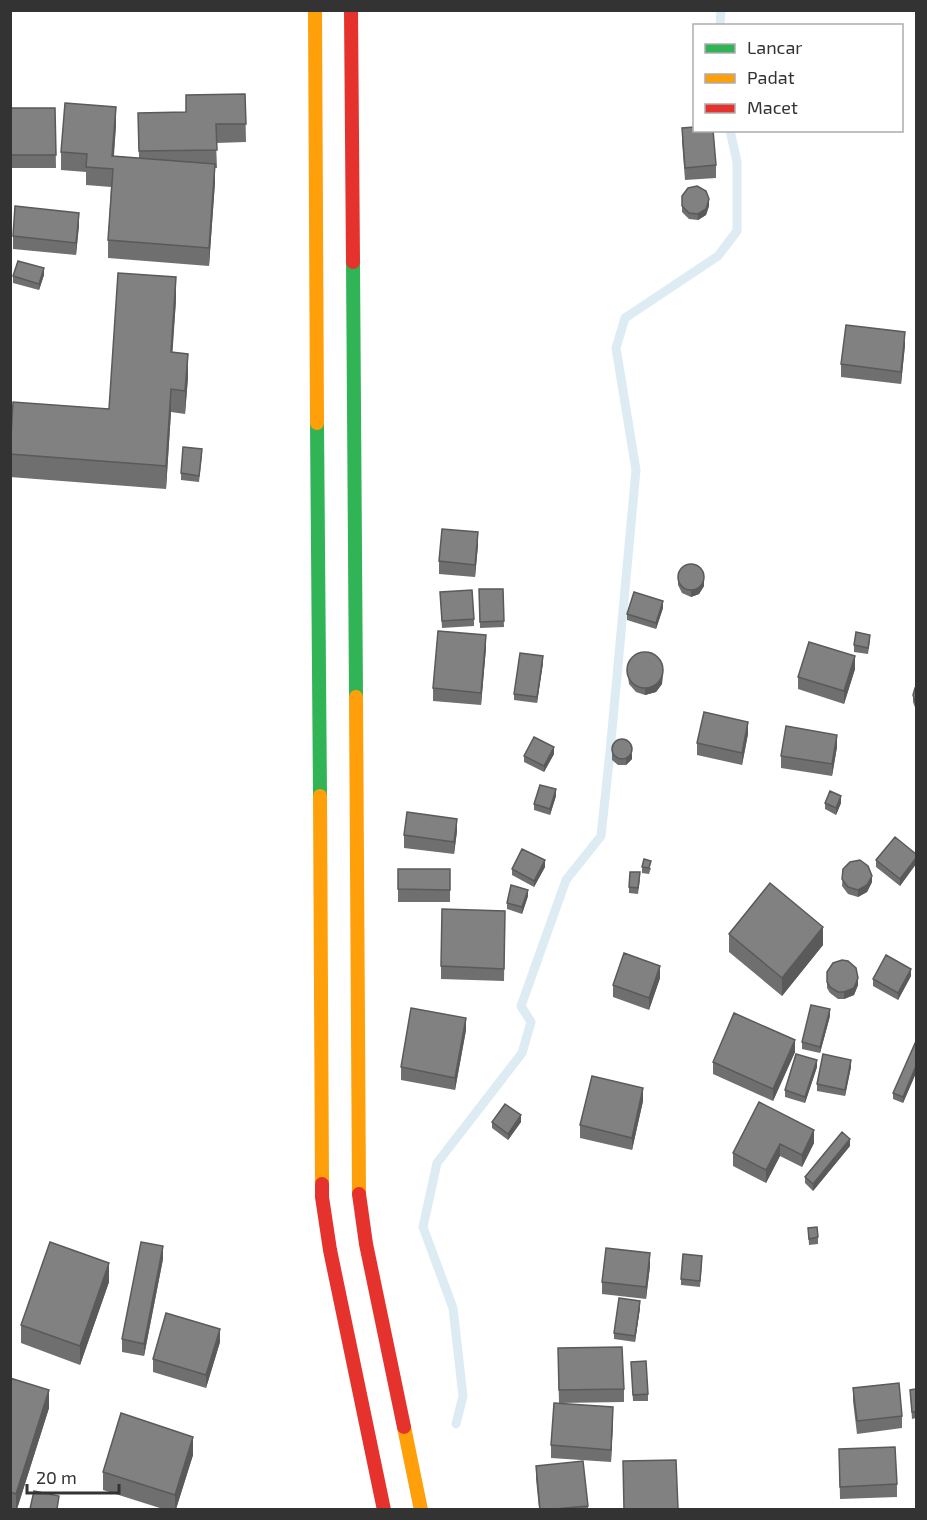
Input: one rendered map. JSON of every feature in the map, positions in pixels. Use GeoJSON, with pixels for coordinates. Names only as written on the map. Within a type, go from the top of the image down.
{"type":"FeatureCollection","features":[{"type":"Feature","properties":{"kind":"highway"},"geometry":{"type":"LineString","coordinates":[[315,10],[333,59],[359,1194],[401,1461],[422,1509]]}},
{"type":"Feature","properties":{"kind":"highway"},"geometry":{"type":"LineString","coordinates":[[351,10],[333,59],[322,1197],[330,1250],[384,1509]]}},
{"type":"Feature","properties":{"kind":"highway"},"geometry":{"type":"LineString","coordinates":[[376,1476],[401,1461]]}},
{"type":"Feature","properties":{"kind":"building"},"geometry":{"type":"Polygon","coordinates":[[[245,94],[246,124],[216,124],[217,150],[139,151],[138,113],[186,112],[186,95],[245,94]]]}},
{"type":"Feature","properties":{"kind":"building"},"geometry":{"type":"Polygon","coordinates":[[[65,103],[116,107],[112,156],[215,164],[209,248],[108,240],[113,169],[86,167],[87,154],[61,152],[65,103]]]}},
{"type":"Feature","properties":{"kind":"building"},"geometry":{"type":"Polygon","coordinates":[[[11,108],[55,108],[56,155],[11,155],[11,108]]]}},
{"type":"Feature","properties":{"kind":"building"},"geometry":{"type":"Polygon","coordinates":[[[693,127],[693,132],[713,132],[716,165],[685,168],[682,128],[693,127]]]}},
{"type":"Feature","properties":{"kind":"building"},"geometry":{"type":"Polygon","coordinates":[[[697,186],[706,191],[709,199],[706,209],[698,214],[689,213],[682,206],[682,196],[688,188],[697,186]]]}},
{"type":"Feature","properties":{"kind":"building"},"geometry":{"type":"Polygon","coordinates":[[[15,206],[79,213],[76,243],[13,236],[15,206]]]}},
{"type":"Feature","properties":{"kind":"building"},"geometry":{"type":"Polygon","coordinates":[[[18,261],[44,268],[39,284],[13,276],[18,261]]]}},
{"type":"Feature","properties":{"kind":"building"},"geometry":{"type":"Polygon","coordinates":[[[118,273],[176,277],[171,352],[188,354],[185,391],[171,389],[166,466],[10,454],[13,402],[109,409],[118,273]]]}},
{"type":"Feature","properties":{"kind":"building"},"geometry":{"type":"Polygon","coordinates":[[[846,325],[905,332],[901,372],[841,364],[846,325]]]}},
{"type":"Feature","properties":{"kind":"building"},"geometry":{"type":"Polygon","coordinates":[[[183,447],[202,449],[199,476],[181,473],[183,447]]]}},
{"type":"Feature","properties":{"kind":"building"},"geometry":{"type":"Polygon","coordinates":[[[442,529],[478,532],[475,565],[439,561],[442,529]]]}},
{"type":"Feature","properties":{"kind":"building"},"geometry":{"type":"Polygon","coordinates":[[[691,564],[700,568],[704,577],[700,586],[691,590],[682,586],[678,577],[682,568],[691,564]]]}},
{"type":"Feature","properties":{"kind":"building"},"geometry":{"type":"Polygon","coordinates":[[[479,589],[503,589],[504,621],[480,622],[479,589]]]}},
{"type":"Feature","properties":{"kind":"building"},"geometry":{"type":"Polygon","coordinates":[[[472,590],[474,619],[442,621],[440,592],[472,590]]]}},
{"type":"Feature","properties":{"kind":"building"},"geometry":{"type":"Polygon","coordinates":[[[634,592],[663,601],[656,623],[627,614],[634,592]]]}},
{"type":"Feature","properties":{"kind":"building"},"geometry":{"type":"Polygon","coordinates":[[[438,631],[486,635],[481,693],[433,688],[438,631]]]}},
{"type":"Feature","properties":{"kind":"building"},"geometry":{"type":"Polygon","coordinates":[[[856,632],[870,635],[868,648],[854,645],[856,632]]]}},
{"type":"Feature","properties":{"kind":"building"},"geometry":{"type":"Polygon","coordinates":[[[809,642],[855,656],[844,691],[798,677],[809,642]]]}},
{"type":"Feature","properties":{"kind":"building"},"geometry":{"type":"Polygon","coordinates":[[[645,652],[658,657],[663,670],[658,683],[645,688],[632,683],[627,670],[632,657],[645,652]]]}},
{"type":"Feature","properties":{"kind":"building"},"geometry":{"type":"Polygon","coordinates":[[[520,653],[543,656],[537,697],[514,694],[520,653]]]}},
{"type":"Feature","properties":{"kind":"building"},"geometry":{"type":"Polygon","coordinates":[[[916,687],[916,704],[913,695],[916,687]]]}},
{"type":"Feature","properties":{"kind":"building"},"geometry":{"type":"Polygon","coordinates":[[[704,712],[748,722],[742,753],[697,743],[704,712]]]}},
{"type":"Feature","properties":{"kind":"building"},"geometry":{"type":"Polygon","coordinates":[[[786,726],[837,735],[832,764],[781,756],[786,726]]]}},
{"type":"Feature","properties":{"kind":"building"},"geometry":{"type":"Polygon","coordinates":[[[534,737],[554,747],[544,766],[524,756],[534,737]]]}},
{"type":"Feature","properties":{"kind":"building"},"geometry":{"type":"Polygon","coordinates":[[[622,739],[629,742],[632,749],[629,756],[622,759],[615,756],[612,749],[615,742],[622,739]]]}},
{"type":"Feature","properties":{"kind":"building"},"geometry":{"type":"Polygon","coordinates":[[[540,785],[556,789],[550,809],[534,804],[540,785]]]}},
{"type":"Feature","properties":{"kind":"building"},"geometry":{"type":"Polygon","coordinates":[[[830,791],[841,796],[836,808],[825,803],[830,791]]]}},
{"type":"Feature","properties":{"kind":"building"},"geometry":{"type":"Polygon","coordinates":[[[407,812],[457,819],[454,842],[404,835],[407,812]]]}},
{"type":"Feature","properties":{"kind":"building"},"geometry":{"type":"Polygon","coordinates":[[[895,837],[916,854],[916,858],[900,879],[876,860],[895,837]]]}},
{"type":"Feature","properties":{"kind":"building"},"geometry":{"type":"Polygon","coordinates":[[[522,849],[545,860],[534,881],[512,869],[522,849]]]}},
{"type":"Feature","properties":{"kind":"building"},"geometry":{"type":"Polygon","coordinates":[[[644,859],[651,861],[649,868],[642,867],[644,859]]]}},
{"type":"Feature","properties":{"kind":"building"},"geometry":{"type":"Polygon","coordinates":[[[860,860],[868,866],[872,876],[867,885],[858,890],[848,887],[842,879],[843,869],[850,862],[860,860]]]}},
{"type":"Feature","properties":{"kind":"building"},"geometry":{"type":"Polygon","coordinates":[[[398,869],[450,869],[450,890],[398,889],[398,869]]]}},
{"type":"Feature","properties":{"kind":"building"},"geometry":{"type":"Polygon","coordinates":[[[630,872],[640,872],[638,888],[629,887],[630,872]]]}},
{"type":"Feature","properties":{"kind":"building"},"geometry":{"type":"Polygon","coordinates":[[[770,883],[823,927],[782,978],[729,934],[770,883]]]}},
{"type":"Feature","properties":{"kind":"building"},"geometry":{"type":"Polygon","coordinates":[[[511,885],[528,890],[522,907],[507,903],[511,885]]]}},
{"type":"Feature","properties":{"kind":"building"},"geometry":{"type":"Polygon","coordinates":[[[442,909],[505,911],[504,969],[441,966],[442,909]]]}},
{"type":"Feature","properties":{"kind":"building"},"geometry":{"type":"Polygon","coordinates":[[[624,953],[660,966],[649,998],[613,985],[624,953]]]}},
{"type":"Feature","properties":{"kind":"building"},"geometry":{"type":"Polygon","coordinates":[[[886,955],[911,969],[898,993],[873,979],[886,955]]]}},
{"type":"Feature","properties":{"kind":"building"},"geometry":{"type":"Polygon","coordinates":[[[848,961],[856,968],[858,978],[854,988],[838,992],[827,982],[827,972],[833,963],[848,961]]]}},
{"type":"Feature","properties":{"kind":"building"},"geometry":{"type":"Polygon","coordinates":[[[811,1005],[830,1009],[820,1047],[802,1042],[811,1005]]]}},
{"type":"Feature","properties":{"kind":"building"},"geometry":{"type":"Polygon","coordinates":[[[411,1008],[466,1018],[455,1078],[401,1067],[411,1008]]]}},
{"type":"Feature","properties":{"kind":"building"},"geometry":{"type":"Polygon","coordinates":[[[734,1013],[795,1040],[773,1089],[713,1062],[734,1013]]]}},
{"type":"Feature","properties":{"kind":"building"},"geometry":{"type":"Polygon","coordinates":[[[916,1041],[916,1066],[903,1097],[893,1093],[916,1041]]]}},
{"type":"Feature","properties":{"kind":"building"},"geometry":{"type":"Polygon","coordinates":[[[796,1054],[817,1060],[805,1097],[785,1090],[796,1054]]]}},
{"type":"Feature","properties":{"kind":"building"},"geometry":{"type":"Polygon","coordinates":[[[823,1054],[851,1060],[845,1090],[817,1084],[823,1054]]]}},
{"type":"Feature","properties":{"kind":"building"},"geometry":{"type":"Polygon","coordinates":[[[592,1076],[643,1088],[632,1138],[580,1125],[592,1076]]]}},
{"type":"Feature","properties":{"kind":"building"},"geometry":{"type":"Polygon","coordinates":[[[759,1102],[814,1130],[802,1155],[780,1144],[766,1170],[733,1153],[759,1102]]]}},
{"type":"Feature","properties":{"kind":"building"},"geometry":{"type":"Polygon","coordinates":[[[505,1104],[521,1115],[508,1134],[492,1122],[505,1104]]]}},
{"type":"Feature","properties":{"kind":"building"},"geometry":{"type":"Polygon","coordinates":[[[842,1132],[850,1139],[813,1184],[805,1177],[842,1132]]]}},
{"type":"Feature","properties":{"kind":"building"},"geometry":{"type":"Polygon","coordinates":[[[817,1227],[818,1237],[809,1239],[808,1228],[817,1227]]]}},
{"type":"Feature","properties":{"kind":"building"},"geometry":{"type":"Polygon","coordinates":[[[50,1242],[109,1263],[80,1346],[21,1325],[50,1242]]]}},
{"type":"Feature","properties":{"kind":"building"},"geometry":{"type":"Polygon","coordinates":[[[141,1242],[163,1246],[144,1344],[122,1339],[141,1242]]]}},
{"type":"Feature","properties":{"kind":"building"},"geometry":{"type":"Polygon","coordinates":[[[606,1248],[650,1253],[646,1287],[602,1282],[606,1248]]]}},
{"type":"Feature","properties":{"kind":"building"},"geometry":{"type":"Polygon","coordinates":[[[683,1254],[702,1256],[700,1281],[681,1279],[683,1254]]]}},
{"type":"Feature","properties":{"kind":"building"},"geometry":{"type":"Polygon","coordinates":[[[619,1298],[640,1301],[635,1336],[614,1333],[619,1298]]]}},
{"type":"Feature","properties":{"kind":"building"},"geometry":{"type":"Polygon","coordinates":[[[166,1313],[220,1329],[206,1375],[153,1359],[166,1313]]]}},
{"type":"Feature","properties":{"kind":"building"},"geometry":{"type":"Polygon","coordinates":[[[622,1347],[624,1389],[559,1390],[558,1348],[622,1347]]]}},
{"type":"Feature","properties":{"kind":"building"},"geometry":{"type":"Polygon","coordinates":[[[646,1361],[648,1394],[633,1395],[631,1362],[646,1361]]]}},
{"type":"Feature","properties":{"kind":"building"},"geometry":{"type":"Polygon","coordinates":[[[10,1378],[49,1390],[16,1494],[10,1492],[10,1378]]]}},
{"type":"Feature","properties":{"kind":"building"},"geometry":{"type":"Polygon","coordinates":[[[899,1383],[902,1416],[857,1421],[853,1388],[899,1383]]]}},
{"type":"Feature","properties":{"kind":"building"},"geometry":{"type":"Polygon","coordinates":[[[916,1389],[916,1412],[912,1412],[910,1390],[916,1389]]]}},
{"type":"Feature","properties":{"kind":"building"},"geometry":{"type":"Polygon","coordinates":[[[554,1403],[613,1407],[611,1450],[551,1445],[554,1403]]]}},
{"type":"Feature","properties":{"kind":"building"},"geometry":{"type":"Polygon","coordinates":[[[121,1413],[193,1437],[175,1495],[103,1472],[121,1413]]]}},
{"type":"Feature","properties":{"kind":"building"},"geometry":{"type":"Polygon","coordinates":[[[895,1447],[897,1484],[840,1487],[839,1449],[895,1447]]]}},
{"type":"Feature","properties":{"kind":"building"},"geometry":{"type":"Polygon","coordinates":[[[676,1460],[678,1509],[624,1509],[623,1461],[676,1460]]]}},
{"type":"Feature","properties":{"kind":"building"},"geometry":{"type":"Polygon","coordinates":[[[583,1461],[588,1506],[540,1509],[536,1466],[583,1461]]]}},
{"type":"Feature","properties":{"kind":"building"},"geometry":{"type":"Polygon","coordinates":[[[34,1491],[59,1496],[57,1509],[30,1509],[34,1491]]]}},
{"type":"Feature","properties":{"kind":"waterway"},"geometry":{"type":"LineString","coordinates":[[720,24],[721,10]]}},
{"type":"Feature","properties":{"kind":"waterway"},"geometry":{"type":"LineString","coordinates":[[456,1424],[463,1396],[453,1308],[423,1227],[437,1163],[522,1053],[531,1022],[521,1006],[566,880],[601,836],[636,470],[616,348],[625,318],[718,256],[737,231],[737,162],[730,132]]}},
{"type":"Feature","properties":{"kind":"traffic: fast"},"geometry":{"type":"LineString","coordinates":[[353,262],[356,697]]}},
{"type":"Feature","properties":{"kind":"traffic: fast"},"geometry":{"type":"LineString","coordinates":[[317,423],[320,796]]}},
{"type":"Feature","properties":{"kind":"traffic: slow"},"geometry":{"type":"LineString","coordinates":[[315,10],[317,423]]}},
{"type":"Feature","properties":{"kind":"traffic: slow"},"geometry":{"type":"LineString","coordinates":[[356,697],[359,1194]]}},
{"type":"Feature","properties":{"kind":"traffic: slow"},"geometry":{"type":"LineString","coordinates":[[320,796],[322,1184]]}},
{"type":"Feature","properties":{"kind":"traffic: slow"},"geometry":{"type":"LineString","coordinates":[[404,1427],[421,1510]]}},
{"type":"Feature","properties":{"kind":"traffic: jam"},"geometry":{"type":"LineString","coordinates":[[351,10],[353,262]]}},
{"type":"Feature","properties":{"kind":"traffic: jam"},"geometry":{"type":"LineString","coordinates":[[322,1184],[330,1250],[384,1510]]}},
{"type":"Feature","properties":{"kind":"traffic: jam"},"geometry":{"type":"LineString","coordinates":[[359,1194],[366,1244],[404,1427]]}}]}
